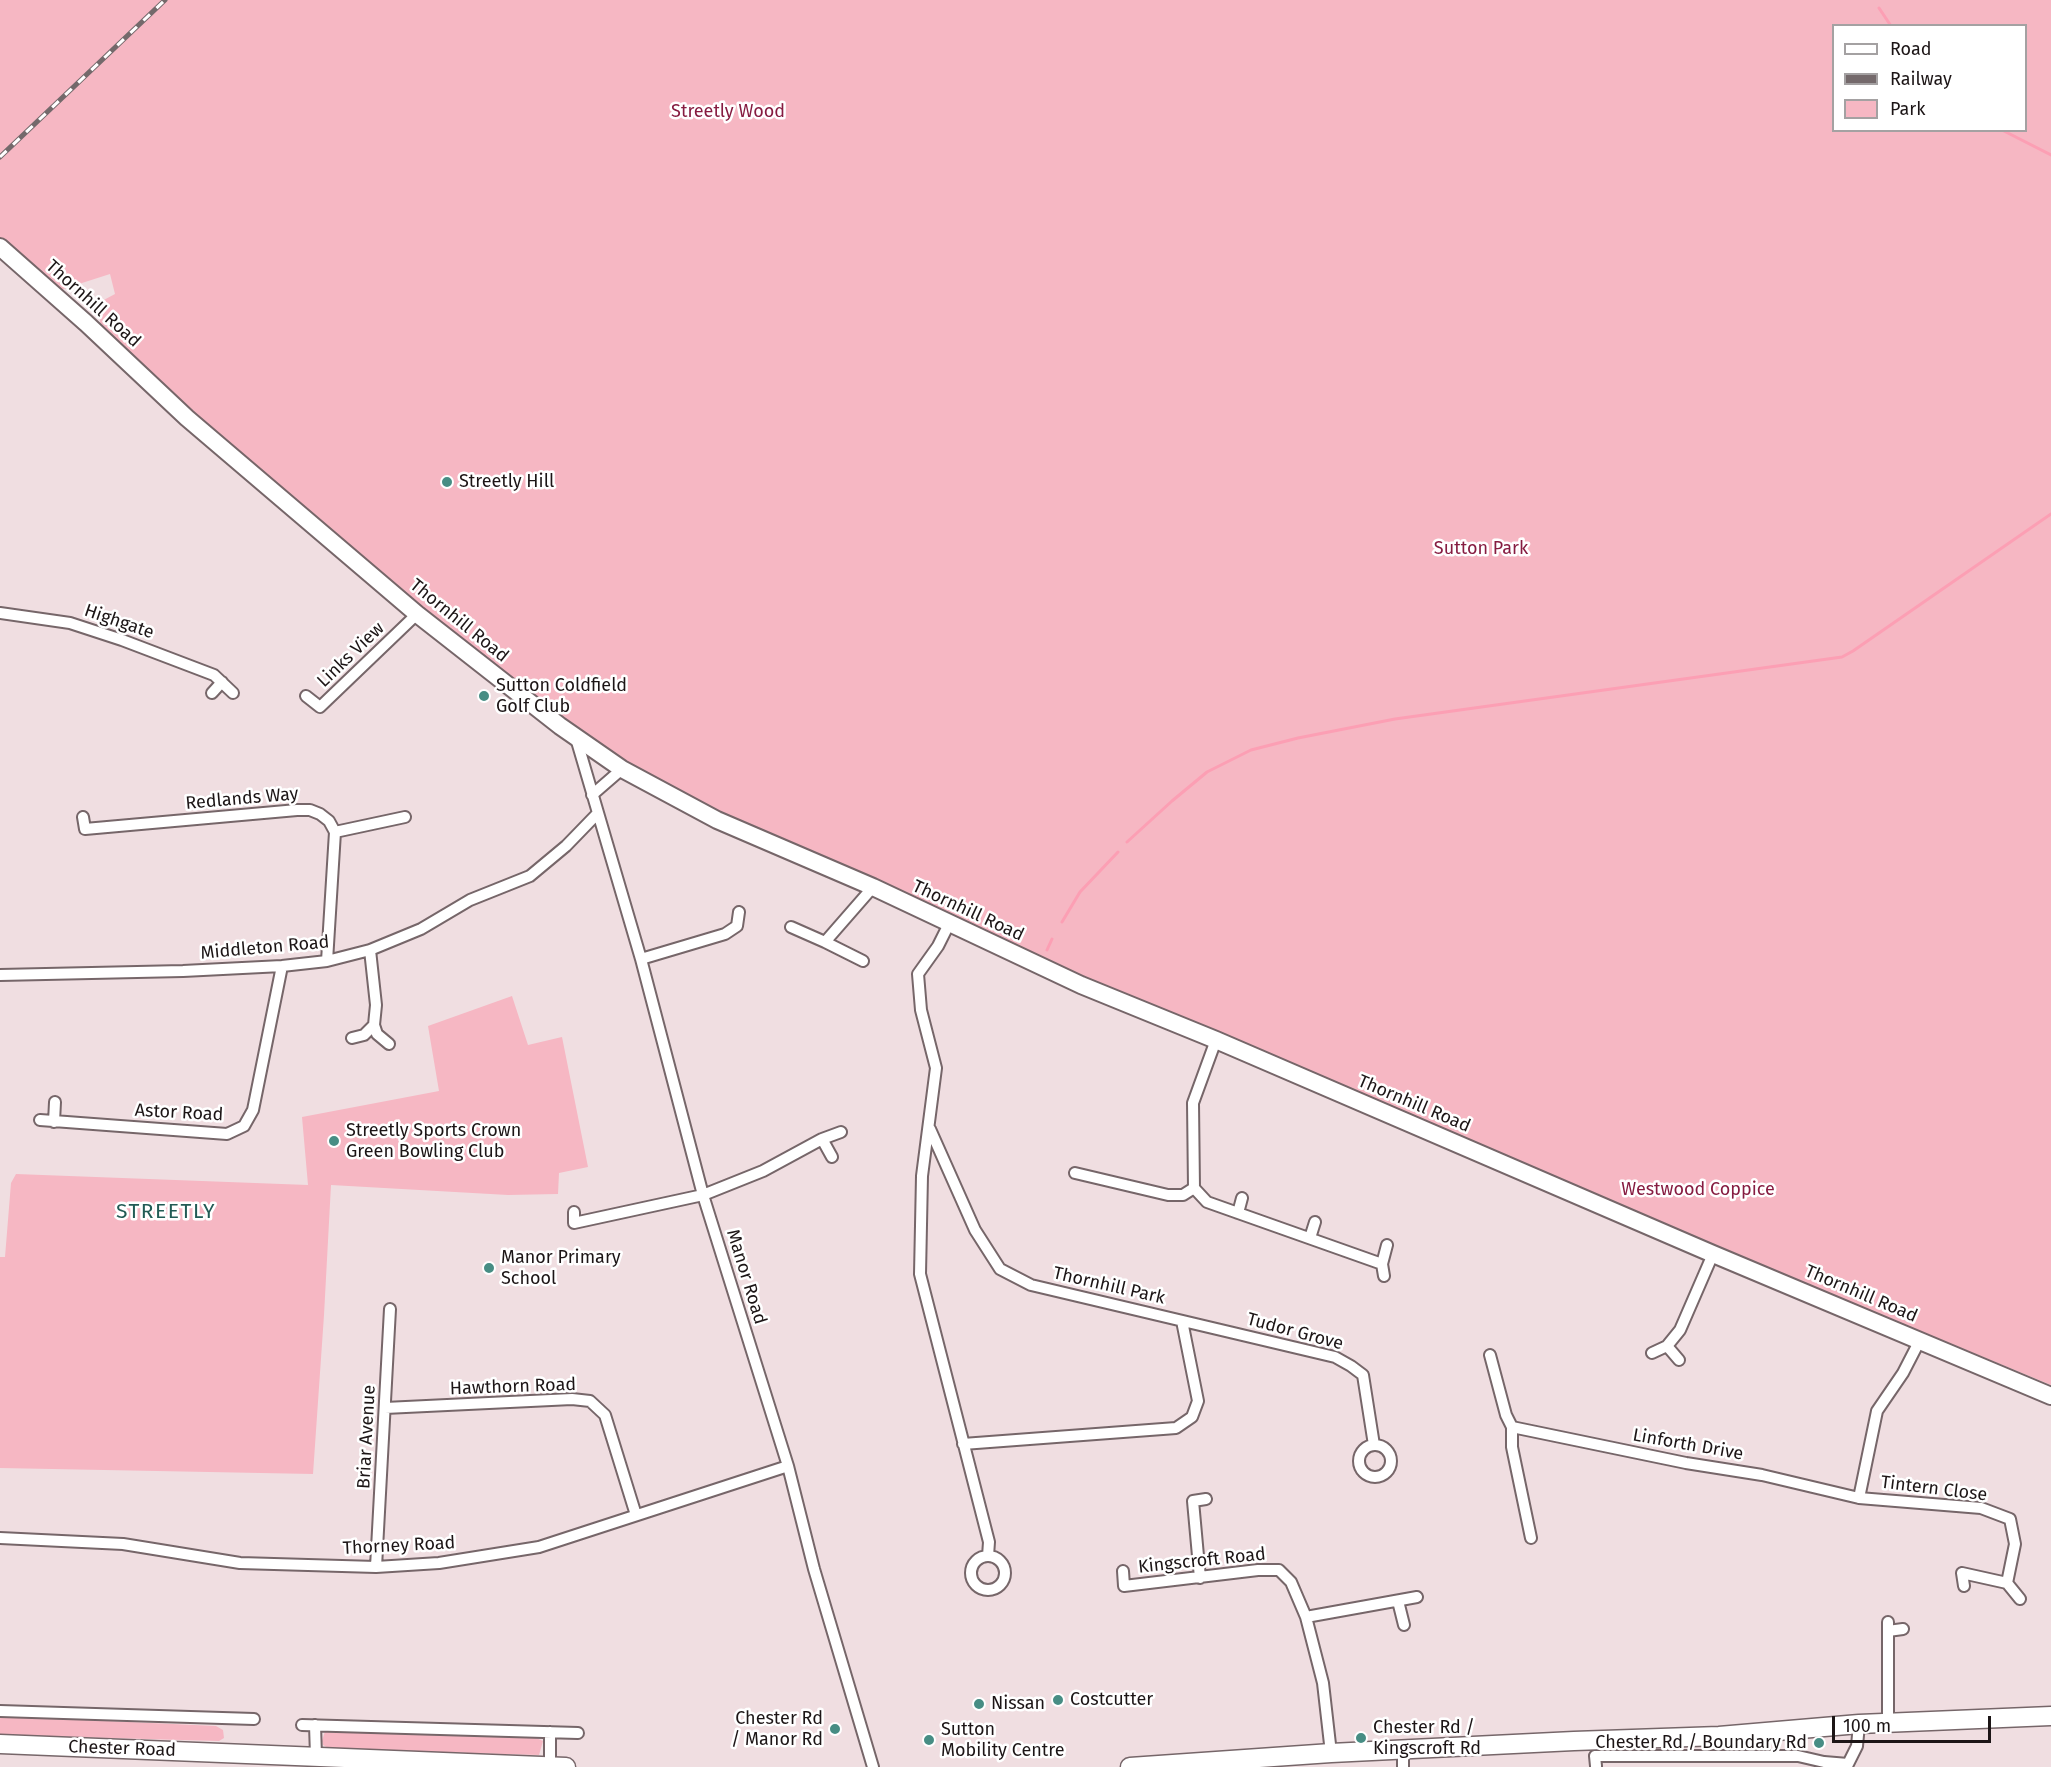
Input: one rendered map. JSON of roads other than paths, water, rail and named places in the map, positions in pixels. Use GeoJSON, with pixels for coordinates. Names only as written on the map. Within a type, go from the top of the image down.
{"type":"FeatureCollection","features":[{"type":"Feature","properties":{"kind":"highway"},"geometry":{"type":"LineString","coordinates":[[1130,1767],[1331,1753],[1403,1759],[1574,1741],[1719,1736],[1859,1724],[2051,1716]]}},
{"type":"Feature","properties":{"kind":"highway","name":"Chester Road"},"geometry":{"type":"LineString","coordinates":[[0,1744],[566,1767]]}},
{"type":"Feature","properties":{"kind":"main road","name":"Thornhill Road"},"geometry":{"type":"LineString","coordinates":[[0,247],[86,323],[187,418],[417,614],[576,738],[622,769],[717,820],[873,887],[1081,985],[1216,1040],[1713,1254],[2051,1396]]}},
{"type":"Feature","properties":{"kind":"street","name":"Highgate"},"geometry":{"type":"LineString","coordinates":[[0,613],[70,623],[214,675],[233,693]]}},
{"type":"Feature","properties":{"kind":"street","name":"Links View"},"geometry":{"type":"LineString","coordinates":[[306,696],[320,707],[417,614]]}},
{"type":"Feature","properties":{"kind":"street"},"geometry":{"type":"LineString","coordinates":[[212,693],[222,682]]}},
{"type":"Feature","properties":{"kind":"street","name":"Manor Road"},"geometry":{"type":"LineString","coordinates":[[576,738],[641,959],[703,1196],[788,1466],[814,1569],[873,1767]]}},
{"type":"Feature","properties":{"kind":"street"},"geometry":{"type":"LineString","coordinates":[[592,795],[622,769]]}},
{"type":"Feature","properties":{"kind":"street","name":"Redlands Way"},"geometry":{"type":"LineString","coordinates":[[83,817],[85,835],[310,810],[330,821],[334,832]]}},
{"type":"Feature","properties":{"kind":"street","name":"Middleton Road"},"geometry":{"type":"LineString","coordinates":[[0,975],[183,971],[282,966],[327,961],[370,950],[421,929],[470,900],[530,876],[566,846],[598,813]]}},
{"type":"Feature","properties":{"kind":"street"},"geometry":{"type":"LineString","coordinates":[[327,961],[334,832],[405,817]]}},
{"type":"Feature","properties":{"kind":"street"},"geometry":{"type":"LineString","coordinates":[[825,942],[873,887]]}},
{"type":"Feature","properties":{"kind":"street"},"geometry":{"type":"LineString","coordinates":[[641,959],[725,934],[736,926],[739,912]]}},
{"type":"Feature","properties":{"kind":"street"},"geometry":{"type":"LineString","coordinates":[[949,924],[938,946],[918,974],[921,1010],[936,1068],[922,1176],[920,1274],[989,1542],[988,1556]]}},
{"type":"Feature","properties":{"kind":"street"},"geometry":{"type":"LineString","coordinates":[[791,927],[863,961]]}},
{"type":"Feature","properties":{"kind":"street"},"geometry":{"type":"LineString","coordinates":[[370,950],[376,1005],[374,1025],[377,1034],[389,1044]]}},
{"type":"Feature","properties":{"kind":"street","name":"Astor Road"},"geometry":{"type":"LineString","coordinates":[[40,1120],[226,1134],[244,1126],[253,1110],[282,966]]}},
{"type":"Feature","properties":{"kind":"street"},"geometry":{"type":"LineString","coordinates":[[352,1038],[364,1035],[374,1025]]}},
{"type":"Feature","properties":{"kind":"street"},"geometry":{"type":"LineString","coordinates":[[1216,1040],[1193,1103],[1194,1188],[1208,1202],[1382,1264]]}},
{"type":"Feature","properties":{"kind":"street"},"geometry":{"type":"LineString","coordinates":[[54,1122],[56,1102]]}},
{"type":"Feature","properties":{"kind":"street","name":"Thornhill Park"},"geometry":{"type":"LineString","coordinates":[[929,1129],[975,1230],[1000,1269],[1031,1285],[1182,1321],[1198,1401],[1192,1417],[1176,1428],[963,1444]]}},
{"type":"Feature","properties":{"kind":"street"},"geometry":{"type":"LineString","coordinates":[[574,1212],[574,1223],[703,1196],[763,1171],[822,1139],[841,1132]]}},
{"type":"Feature","properties":{"kind":"street"},"geometry":{"type":"LineString","coordinates":[[822,1139],[832,1158]]}},
{"type":"Feature","properties":{"kind":"street"},"geometry":{"type":"LineString","coordinates":[[1075,1173],[1113,1175],[1168,1195],[1183,1196],[1194,1188]]}},
{"type":"Feature","properties":{"kind":"street"},"geometry":{"type":"LineString","coordinates":[[1238,1213],[1242,1198]]}},
{"type":"Feature","properties":{"kind":"street"},"geometry":{"type":"LineString","coordinates":[[1310,1238],[1315,1222]]}},
{"type":"Feature","properties":{"kind":"street"},"geometry":{"type":"LineString","coordinates":[[1384,1276],[1382,1264],[1387,1245]]}},
{"type":"Feature","properties":{"kind":"street"},"geometry":{"type":"LineString","coordinates":[[1652,1353],[1667,1346],[1680,1330],[1713,1254]]}},
{"type":"Feature","properties":{"kind":"street","name":"Briar Avenue"},"geometry":{"type":"LineString","coordinates":[[376,1567],[390,1309]]}},
{"type":"Feature","properties":{"kind":"street","name":"Tudor Grove"},"geometry":{"type":"LineString","coordinates":[[1182,1321],[1335,1357],[1351,1366],[1363,1375],[1374,1445]]}},
{"type":"Feature","properties":{"kind":"street"},"geometry":{"type":"LineString","coordinates":[[1859,1497],[1877,1411],[1903,1373],[1920,1340]]}},
{"type":"Feature","properties":{"kind":"street"},"geometry":{"type":"LineString","coordinates":[[1667,1346],[1679,1360]]}},
{"type":"Feature","properties":{"kind":"street"},"geometry":{"type":"LineString","coordinates":[[1490,1355],[1500,1369],[1512,1427],[1512,1447],[1531,1538]]}},
{"type":"Feature","properties":{"kind":"street","name":"Hawthorn Road"},"geometry":{"type":"LineString","coordinates":[[385,1408],[572,1399],[590,1401],[605,1415],[636,1515]]}},
{"type":"Feature","properties":{"kind":"street","name":"Linforth Drive"},"geometry":{"type":"LineString","coordinates":[[1512,1427],[1686,1463],[1762,1475],[1859,1497]]}},
{"type":"Feature","properties":{"kind":"street","name":"Thorney Road"},"geometry":{"type":"LineString","coordinates":[[0,1538],[123,1544],[240,1563],[376,1567],[439,1563],[539,1547],[788,1466]]}},
{"type":"Feature","properties":{"kind":"street","name":"Tintern Close"},"geometry":{"type":"LineString","coordinates":[[1859,1497],[1981,1508],[2010,1519],[2015,1544],[2007,1583]]}},
{"type":"Feature","properties":{"kind":"street"},"geometry":{"type":"LineString","coordinates":[[1200,1578],[1193,1501],[1206,1499]]}},
{"type":"Feature","properties":{"kind":"street"},"geometry":{"type":"LineString","coordinates":[[1528,1525],[1540,1524]]}},
{"type":"Feature","properties":{"kind":"street","name":"Kingscroft Road"},"geometry":{"type":"LineString","coordinates":[[1123,1571],[1124,1586],[1258,1570],[1279,1570],[1291,1582],[1306,1617],[1323,1683],[1331,1753]]}},
{"type":"Feature","properties":{"kind":"street"},"geometry":{"type":"LineString","coordinates":[[1964,1586],[1962,1573],[2007,1583],[2019,1599]]}},
{"type":"Feature","properties":{"kind":"street"},"geometry":{"type":"LineString","coordinates":[[1306,1617],[1417,1597]]}},
{"type":"Feature","properties":{"kind":"street"},"geometry":{"type":"LineString","coordinates":[[1398,1601],[1404,1625]]}},
{"type":"Feature","properties":{"kind":"street"},"geometry":{"type":"LineString","coordinates":[[1888,1724],[1888,1626],[1903,1629]]}},
{"type":"Feature","properties":{"kind":"street","name":"Chester Road"},"geometry":{"type":"LineString","coordinates":[[0,1711],[254,1719]]}},
{"type":"Feature","properties":{"kind":"street"},"geometry":{"type":"LineString","coordinates":[[231,1719],[231,1731]]}},
{"type":"Feature","properties":{"kind":"street"},"geometry":{"type":"LineString","coordinates":[[1596,1766],[1595,1756],[1730,1762],[1798,1756],[1824,1762],[1848,1764],[1857,1746],[1859,1724]]}},
{"type":"Feature","properties":{"kind":"street"},"geometry":{"type":"LineString","coordinates":[[302,1725],[578,1733]]}},
{"type":"Feature","properties":{"kind":"street"},"geometry":{"type":"LineString","coordinates":[[315,1725],[316,1756]]}},
{"type":"Feature","properties":{"kind":"street"},"geometry":{"type":"LineString","coordinates":[[550,1732],[550,1766]]}},
{"type":"Feature","properties":{"kind":"waterway"},"geometry":{"type":"LineString","coordinates":[[1879,8],[1890,24]]}},
{"type":"Feature","properties":{"kind":"waterway"},"geometry":{"type":"LineString","coordinates":[[2006,132],[2051,155]]}},
{"type":"Feature","properties":{"kind":"waterway"},"geometry":{"type":"LineString","coordinates":[[1127,842],[1207,772],[1251,750],[1298,738],[1395,719],[1842,657],[2051,514]]}},
{"type":"Feature","properties":{"kind":"waterway"},"geometry":{"type":"LineString","coordinates":[[1062,922],[1080,892],[1118,852]]}},
{"type":"Feature","properties":{"kind":"waterway"},"geometry":{"type":"LineString","coordinates":[[1047,950],[1052,939]]}},
{"type":"Feature","properties":{"kind":"railway"},"geometry":{"type":"LineString","coordinates":[[0,157],[165,0]]}},
{"type":"Feature","properties":{"kind":"place","name":"Streetly Hill"},"geometry":{"type":"Point","coordinates":[447,482]}},
{"type":"Feature","properties":{"kind":"place","name":"Sutton Coldfield Golf Club"},"geometry":{"type":"Point","coordinates":[484,696]}},
{"type":"Feature","properties":{"kind":"place","name":"Streetly Sports Crown Green Bowling Club"},"geometry":{"type":"Point","coordinates":[334,1141]}},
{"type":"Feature","properties":{"kind":"place","name":"Manor Primary School"},"geometry":{"type":"Point","coordinates":[489,1268]}},
{"type":"Feature","properties":{"kind":"place","name":"Costcutter"},"geometry":{"type":"Point","coordinates":[1058,1700]}},
{"type":"Feature","properties":{"kind":"place","name":"Nissan"},"geometry":{"type":"Point","coordinates":[979,1704]}},
{"type":"Feature","properties":{"kind":"place","name":"Chester Rd / Manor Rd"},"geometry":{"type":"Point","coordinates":[835,1729]}},
{"type":"Feature","properties":{"kind":"place","name":"Chester Rd / Kingscroft Rd"},"geometry":{"type":"Point","coordinates":[1361,1738]}},
{"type":"Feature","properties":{"kind":"place","name":"Sutton Mobility Centre"},"geometry":{"type":"Point","coordinates":[929,1740]}},
{"type":"Feature","properties":{"kind":"place","name":"Chester Rd / Boundary Rd"},"geometry":{"type":"Point","coordinates":[1819,1743]}},
{"type":"Feature","properties":{"kind":"district","name":"STREETLY"},"geometry":{"type":"Point","coordinates":[166,1212]}},
{"type":"Feature","properties":{"kind":"park label","name":"Streetly Wood"},"geometry":{"type":"Point","coordinates":[728,112]}},
{"type":"Feature","properties":{"kind":"park label","name":"Sutton Park"},"geometry":{"type":"Point","coordinates":[1481,549]}},
{"type":"Feature","properties":{"kind":"park label","name":"Westwood Coppice"},"geometry":{"type":"Point","coordinates":[1698,1190]}}]}
